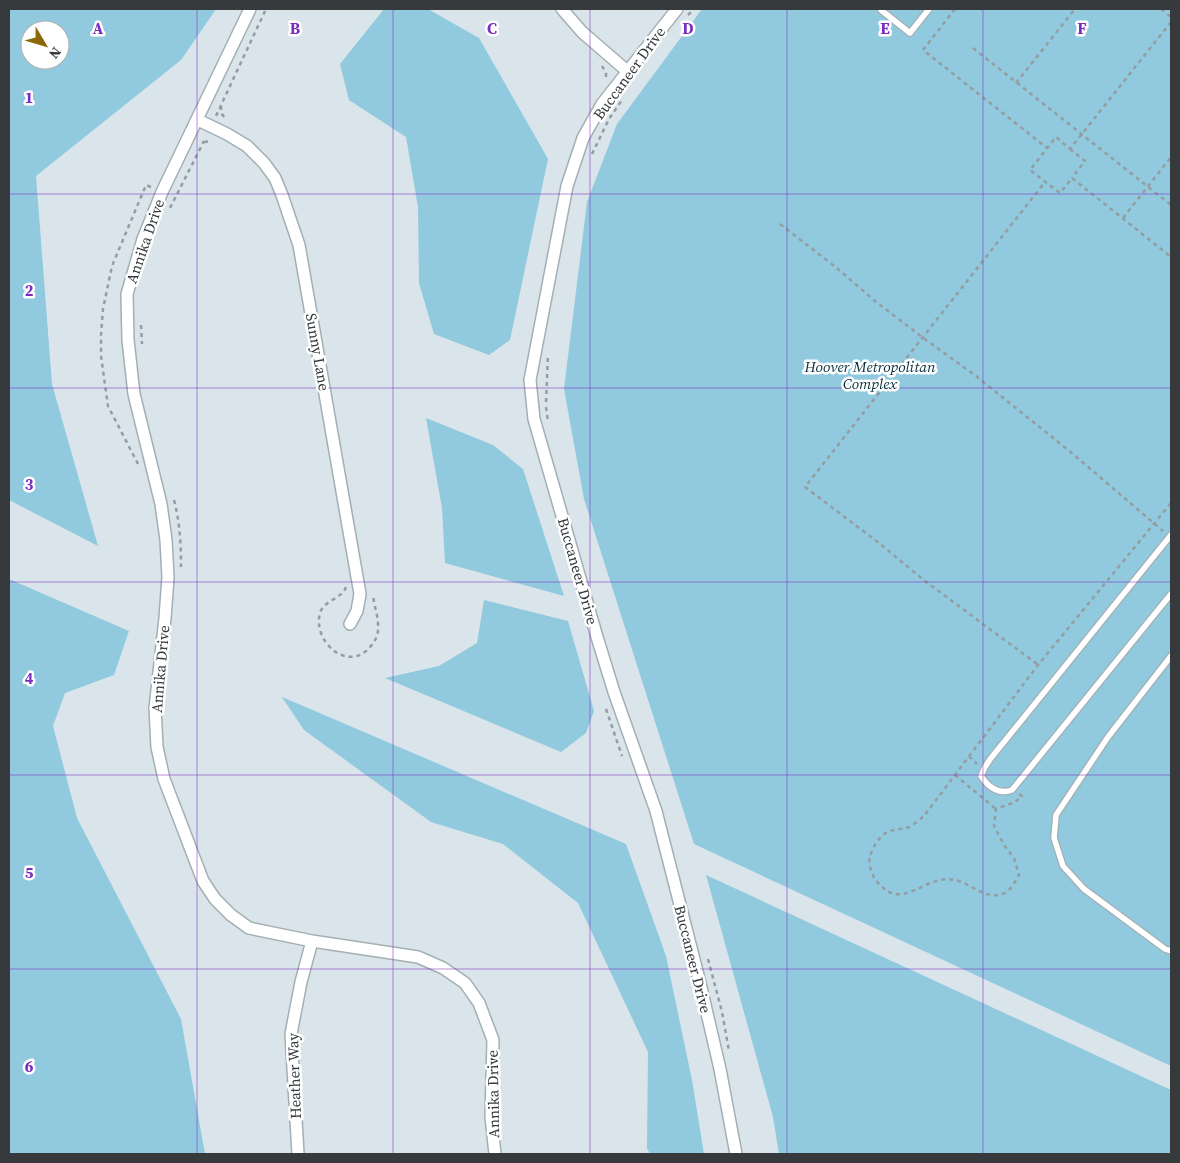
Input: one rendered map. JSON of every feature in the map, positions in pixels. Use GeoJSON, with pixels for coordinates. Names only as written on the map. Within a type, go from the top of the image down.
{"type":"FeatureCollection","features":[{"type":"Feature","properties":{"kind":"street","name":"Annika Drive"},"geometry":{"type":"LineString","coordinates":[[250,9],[162,192],[143,239],[127,294],[128,340],[134,394],[161,504],[166,540],[168,577],[155,708],[157,747],[164,779],[203,881],[215,900],[231,915],[250,928],[418,957],[444,968],[465,983],[479,1003],[493,1040],[491,1117],[496,1154]]}},
{"type":"Feature","properties":{"kind":"street"},"geometry":{"type":"LineString","coordinates":[[562,9],[582,32],[627,71]]}},
{"type":"Feature","properties":{"kind":"street","name":"Buccaneer Drive"},"geometry":{"type":"LineString","coordinates":[[677,9],[602,104],[583,138],[567,186],[530,380],[534,419],[614,692],[656,811],[720,1069],[736,1154]]}},
{"type":"Feature","properties":{"kind":"street","name":"Sunny Lane"},"geometry":{"type":"LineString","coordinates":[[198,120],[247,146],[264,163],[275,178],[299,244],[360,594],[356,612],[350,624]]}},
{"type":"Feature","properties":{"kind":"street","name":"Heather Way"},"geometry":{"type":"LineString","coordinates":[[298,1154],[291,1034],[301,982],[312,940]]}},
{"type":"Feature","properties":{"kind":"lane"},"geometry":{"type":"LineString","coordinates":[[882,9],[910,33],[929,9]]}},
{"type":"Feature","properties":{"kind":"lane"},"geometry":{"type":"LineString","coordinates":[[1170,536],[991,758],[981,776],[986,783],[994,790],[1005,793],[1012,790],[1171,594]]}},
{"type":"Feature","properties":{"kind":"lane"},"geometry":{"type":"LineString","coordinates":[[1171,656],[1108,737],[1056,815],[1054,838],[1062,866],[1084,889],[1165,949],[1171,951]]}},
{"type":"Feature","properties":{"kind":"path"},"geometry":{"type":"LineString","coordinates":[[169,209],[212,126],[266,9]]}},
{"type":"Feature","properties":{"kind":"path"},"geometry":{"type":"LineString","coordinates":[[688,16],[694,9]]}},
{"type":"Feature","properties":{"kind":"path"},"geometry":{"type":"LineString","coordinates":[[955,9],[923,50],[1047,148]]}},
{"type":"Feature","properties":{"kind":"path"},"geometry":{"type":"LineString","coordinates":[[1016,82],[1075,9]]}},
{"type":"Feature","properties":{"kind":"path"},"geometry":{"type":"LineString","coordinates":[[1161,9],[1171,17]]}},
{"type":"Feature","properties":{"kind":"path"},"geometry":{"type":"LineString","coordinates":[[1070,149],[1171,22]]}},
{"type":"Feature","properties":{"kind":"path"},"geometry":{"type":"LineString","coordinates":[[973,48],[1171,205]]}},
{"type":"Feature","properties":{"kind":"path"},"geometry":{"type":"LineString","coordinates":[[604,80],[618,63]]}},
{"type":"Feature","properties":{"kind":"path"},"geometry":{"type":"LineString","coordinates":[[591,156],[609,119],[626,94]]}},
{"type":"Feature","properties":{"kind":"path"},"geometry":{"type":"LineString","coordinates":[[1056,137],[1070,149],[1085,161],[1060,193],[1030,170],[1056,137]]}},
{"type":"Feature","properties":{"kind":"path"},"geometry":{"type":"LineString","coordinates":[[1123,218],[1171,157]]}},
{"type":"Feature","properties":{"kind":"path"},"geometry":{"type":"LineString","coordinates":[[1072,178],[1171,257]]}},
{"type":"Feature","properties":{"kind":"path"},"geometry":{"type":"LineString","coordinates":[[1038,664],[925,581],[804,486],[1045,182]]}},
{"type":"Feature","properties":{"kind":"path"},"geometry":{"type":"LineString","coordinates":[[139,466],[108,406],[101,356],[103,309],[112,266],[146,185],[162,192]]}},
{"type":"Feature","properties":{"kind":"path"},"geometry":{"type":"LineString","coordinates":[[780,224],[922,338],[991,388],[1170,536]]}},
{"type":"Feature","properties":{"kind":"path"},"geometry":{"type":"LineString","coordinates":[[141,321],[142,348]]}},
{"type":"Feature","properties":{"kind":"path"},"geometry":{"type":"LineString","coordinates":[[550,346],[546,378],[546,403],[550,429]]}},
{"type":"Feature","properties":{"kind":"path"},"geometry":{"type":"LineString","coordinates":[[168,577],[181,578],[181,538],[173,497]]}},
{"type":"Feature","properties":{"kind":"path"},"geometry":{"type":"LineString","coordinates":[[1154,524],[1171,503]]}},
{"type":"Feature","properties":{"kind":"path"},"geometry":{"type":"LineString","coordinates":[[604,703],[625,763]]}},
{"type":"Feature","properties":{"kind":"path"},"geometry":{"type":"LineString","coordinates":[[955,775],[996,809]]}},
{"type":"Feature","properties":{"kind":"path"},"geometry":{"type":"LineString","coordinates":[[707,956],[722,1012],[730,1053]]}},
{"type":"Feature","properties":{"kind":"green space"},"geometry":{"type":"Polygon","coordinates":[[[9,9],[216,9],[181,60],[36,176],[52,384],[98,546],[9,500],[9,9]]]}},
{"type":"Feature","properties":{"kind":"green space"},"geometry":{"type":"Polygon","coordinates":[[[384,9],[428,9],[479,38],[548,159],[510,340],[489,355],[434,334],[419,283],[418,207],[406,137],[349,100],[340,64],[384,9]]]}},
{"type":"Feature","properties":{"kind":"green space","name":"Hoover Metropolitan Complex"},"geometry":{"type":"Polygon","coordinates":[[[702,9],[1171,9],[1171,1066],[694,844],[584,499],[564,389],[587,202],[617,124],[702,9]]]}},
{"type":"Feature","properties":{"kind":"green space"},"geometry":{"type":"Polygon","coordinates":[[[426,418],[493,445],[523,469],[564,596],[445,563],[442,508],[426,418]]]}},
{"type":"Feature","properties":{"kind":"green space"},"geometry":{"type":"Polygon","coordinates":[[[9,579],[129,631],[114,675],[65,693],[53,726],[77,818],[181,1019],[205,1154],[9,1154],[9,579]]]}},
{"type":"Feature","properties":{"kind":"green space"},"geometry":{"type":"Polygon","coordinates":[[[484,600],[568,621],[594,711],[586,733],[561,752],[385,678],[439,666],[477,643],[484,600]]]}},
{"type":"Feature","properties":{"kind":"green space"},"geometry":{"type":"Polygon","coordinates":[[[282,697],[626,844],[666,956],[692,1080],[704,1154],[650,1154],[647,1148],[648,1052],[578,903],[503,844],[431,822],[304,730],[282,697]]]}},
{"type":"Feature","properties":{"kind":"green space"},"geometry":{"type":"Polygon","coordinates":[[[706,875],[1171,1090],[1171,1154],[779,1154],[773,1117],[706,875]]]}}]}
